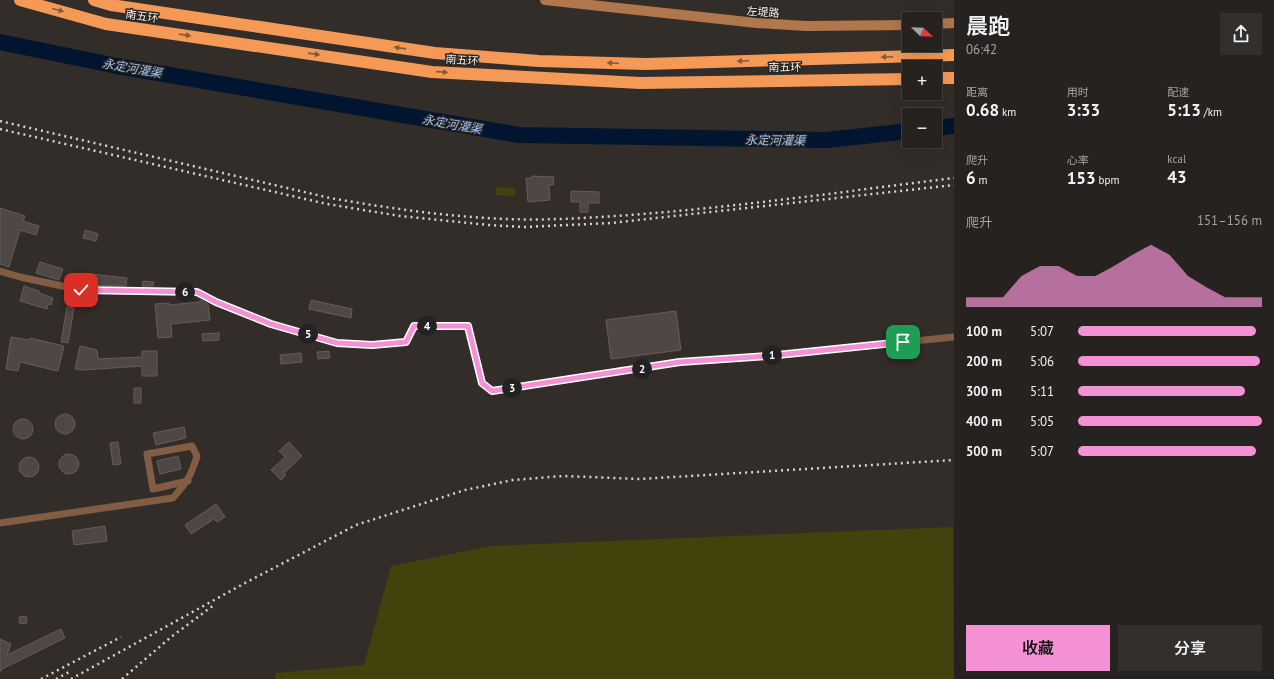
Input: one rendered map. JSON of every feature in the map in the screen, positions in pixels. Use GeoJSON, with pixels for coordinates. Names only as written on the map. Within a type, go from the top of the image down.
{"type":"FeatureCollection","features":[{"type":"Feature","properties":{"kind":"highway","name":"南五环"},"geometry":{"type":"LineString","coordinates":[[20,0],[106,24],[432,72],[640,83],[902,79]]}},
{"type":"Feature","properties":{"kind":"highway","name":"南五环"},"geometry":{"type":"LineString","coordinates":[[94,0],[111,5],[435,53],[539,61],[646,64],[954,55]]}},
{"type":"Feature","properties":{"kind":"highway"},"geometry":{"type":"LineString","coordinates":[[942,78],[954,78]]}},
{"type":"Feature","properties":{"kind":"main road","name":"左堤路"},"geometry":{"type":"LineString","coordinates":[[545,0],[757,24],[806,26],[902,25]]}},
{"type":"Feature","properties":{"kind":"main road"},"geometry":{"type":"LineString","coordinates":[[942,24],[954,23]]}},
{"type":"Feature","properties":{"kind":"street"},"geometry":{"type":"LineString","coordinates":[[0,271],[20,277],[81,290],[197,292],[216,302],[271,324],[337,343],[372,345],[406,342],[414,326],[468,326],[482,383],[492,391],[680,362],[768,356],[954,337]]}},
{"type":"Feature","properties":{"kind":"street"},"geometry":{"type":"LineString","coordinates":[[0,522],[173,498],[188,481],[191,476],[197,456],[192,446],[147,454],[153,489],[188,481]]}},
{"type":"Feature","properties":{"kind":"shaded area"},"geometry":{"type":"Polygon","coordinates":[[[496,187],[515,188],[515,196],[495,195],[496,187]]]}},
{"type":"Feature","properties":{"kind":"shaded area"},"geometry":{"type":"Polygon","coordinates":[[[953,527],[954,679],[275,679],[276,673],[364,665],[391,566],[491,546],[953,527]]]}},
{"type":"Feature","properties":{"kind":"building"},"geometry":{"type":"Polygon","coordinates":[[[532,176],[554,177],[553,185],[549,185],[550,200],[528,202],[526,178],[532,178],[532,176]]]}},
{"type":"Feature","properties":{"kind":"building"},"geometry":{"type":"Polygon","coordinates":[[[571,191],[599,192],[599,203],[588,203],[588,212],[580,212],[580,202],[571,202],[571,191]]]}},
{"type":"Feature","properties":{"kind":"building"},"geometry":{"type":"Polygon","coordinates":[[[0,208],[25,216],[23,221],[39,226],[36,235],[20,230],[9,267],[0,264],[0,208]]]}},
{"type":"Feature","properties":{"kind":"building"},"geometry":{"type":"Polygon","coordinates":[[[85,230],[98,234],[96,241],[83,238],[85,230]]]}},
{"type":"Feature","properties":{"kind":"building"},"geometry":{"type":"Polygon","coordinates":[[[40,262],[63,269],[59,280],[36,273],[40,262]]]}},
{"type":"Feature","properties":{"kind":"building"},"geometry":{"type":"Polygon","coordinates":[[[82,273],[127,278],[126,286],[81,285],[82,273]]]}},
{"type":"Feature","properties":{"kind":"building"},"geometry":{"type":"Polygon","coordinates":[[[143,281],[154,282],[153,286],[142,286],[143,281]]]}},
{"type":"Feature","properties":{"kind":"building"},"geometry":{"type":"Polygon","coordinates":[[[24,286],[53,298],[51,305],[48,304],[47,309],[20,301],[24,286]]]}},
{"type":"Feature","properties":{"kind":"building"},"geometry":{"type":"Polygon","coordinates":[[[200,300],[208,304],[210,320],[171,324],[172,337],[158,338],[155,304],[169,303],[169,305],[200,302],[200,300]]]}},
{"type":"Feature","properties":{"kind":"building"},"geometry":{"type":"Polygon","coordinates":[[[311,300],[352,309],[351,318],[309,309],[311,300]]]}},
{"type":"Feature","properties":{"kind":"building"},"geometry":{"type":"Polygon","coordinates":[[[67,307],[74,308],[68,343],[61,342],[67,307]]]}},
{"type":"Feature","properties":{"kind":"building"},"geometry":{"type":"Polygon","coordinates":[[[676,311],[681,350],[611,359],[606,320],[676,311]]]}},
{"type":"Feature","properties":{"kind":"building"},"geometry":{"type":"Polygon","coordinates":[[[219,333],[219,340],[203,341],[202,334],[219,333]]]}},
{"type":"Feature","properties":{"kind":"building"},"geometry":{"type":"Polygon","coordinates":[[[11,337],[29,340],[30,338],[64,346],[58,371],[20,362],[18,371],[6,369],[11,337]]]}},
{"type":"Feature","properties":{"kind":"building"},"geometry":{"type":"Polygon","coordinates":[[[80,346],[97,350],[98,359],[142,357],[142,351],[157,351],[157,376],[142,376],[142,366],[83,370],[75,369],[80,346]]]}},
{"type":"Feature","properties":{"kind":"building"},"geometry":{"type":"Polygon","coordinates":[[[329,351],[330,358],[318,359],[317,352],[329,351]]]}},
{"type":"Feature","properties":{"kind":"building"},"geometry":{"type":"Polygon","coordinates":[[[301,353],[302,362],[281,364],[280,355],[301,353]]]}},
{"type":"Feature","properties":{"kind":"building"},"geometry":{"type":"Polygon","coordinates":[[[134,388],[141,388],[141,403],[134,403],[134,388]]]}},
{"type":"Feature","properties":{"kind":"building"},"geometry":{"type":"Polygon","coordinates":[[[65,414],[72,417],[75,424],[72,431],[65,434],[58,431],[55,424],[58,417],[65,414]]]}},
{"type":"Feature","properties":{"kind":"building"},"geometry":{"type":"Polygon","coordinates":[[[23,419],[30,422],[33,429],[30,436],[23,439],[16,436],[13,429],[16,422],[23,419]]]}},
{"type":"Feature","properties":{"kind":"building"},"geometry":{"type":"Polygon","coordinates":[[[184,427],[186,438],[156,445],[153,433],[184,427]]]}},
{"type":"Feature","properties":{"kind":"building"},"geometry":{"type":"Polygon","coordinates":[[[118,442],[121,464],[113,465],[110,443],[118,442]]]}},
{"type":"Feature","properties":{"kind":"building"},"geometry":{"type":"Polygon","coordinates":[[[289,442],[302,456],[284,473],[286,475],[281,480],[271,470],[285,457],[279,451],[289,442]]]}},
{"type":"Feature","properties":{"kind":"building"},"geometry":{"type":"Polygon","coordinates":[[[69,454],[76,457],[79,464],[76,471],[69,474],[62,471],[59,464],[62,457],[69,454]]]}},
{"type":"Feature","properties":{"kind":"building"},"geometry":{"type":"Polygon","coordinates":[[[178,456],[181,469],[160,474],[157,461],[178,456]]]}},
{"type":"Feature","properties":{"kind":"building"},"geometry":{"type":"Polygon","coordinates":[[[29,457],[36,460],[39,467],[36,474],[29,477],[22,474],[19,467],[22,460],[29,457]]]}},
{"type":"Feature","properties":{"kind":"building"},"geometry":{"type":"Polygon","coordinates":[[[216,504],[225,517],[217,522],[214,519],[191,534],[185,525],[216,504]]]}},
{"type":"Feature","properties":{"kind":"building"},"geometry":{"type":"Polygon","coordinates":[[[105,526],[107,541],[74,545],[72,531],[105,526]]]}},
{"type":"Feature","properties":{"kind":"building"},"geometry":{"type":"Polygon","coordinates":[[[20,616],[27,617],[26,624],[19,623],[20,616]]]}},
{"type":"Feature","properties":{"kind":"building"},"geometry":{"type":"Polygon","coordinates":[[[61,629],[65,638],[2,669],[0,672],[0,639],[11,644],[7,655],[61,629]]]}},
{"type":"Feature","properties":{"kind":"waterway","name":"永定河灌渠"},"geometry":{"type":"LineString","coordinates":[[0,42],[117,66],[519,135],[827,140],[902,132]]}},
{"type":"Feature","properties":{"kind":"waterway","name":"永定河灌渠"},"geometry":{"type":"LineString","coordinates":[[942,127],[954,126]]}},
{"type":"Feature","properties":{"kind":"railway"},"geometry":{"type":"LineString","coordinates":[[0,121],[330,198],[415,211],[502,219],[559,219],[658,213],[757,203],[954,178]]}},
{"type":"Feature","properties":{"kind":"railway"},"geometry":{"type":"LineString","coordinates":[[0,129],[327,204],[400,216],[489,225],[524,227],[611,223],[954,185]]}},
{"type":"Feature","properties":{"kind":"railway"},"geometry":{"type":"LineString","coordinates":[[71,679],[245,583],[356,525],[465,490],[513,480],[563,476],[640,479],[954,460]]}},
{"type":"Feature","properties":{"kind":"railway"},"geometry":{"type":"LineString","coordinates":[[122,679],[171,637],[214,605]]}},
{"type":"Feature","properties":{"kind":"railway"},"geometry":{"type":"LineString","coordinates":[[41,679],[121,637]]}},
{"type":"Feature","properties":{"kind":"railway"},"geometry":{"type":"LineString","coordinates":[[56,679],[71,671]]}},
{"type":"Feature","properties":{"kind":"route"},"geometry":{"type":"LineString","coordinates":[[81,290],[197,292],[216,302],[271,324],[337,343],[372,345],[406,342],[414,326],[468,326],[482,383],[492,391],[680,362],[768,356],[903,342]]}}]}
